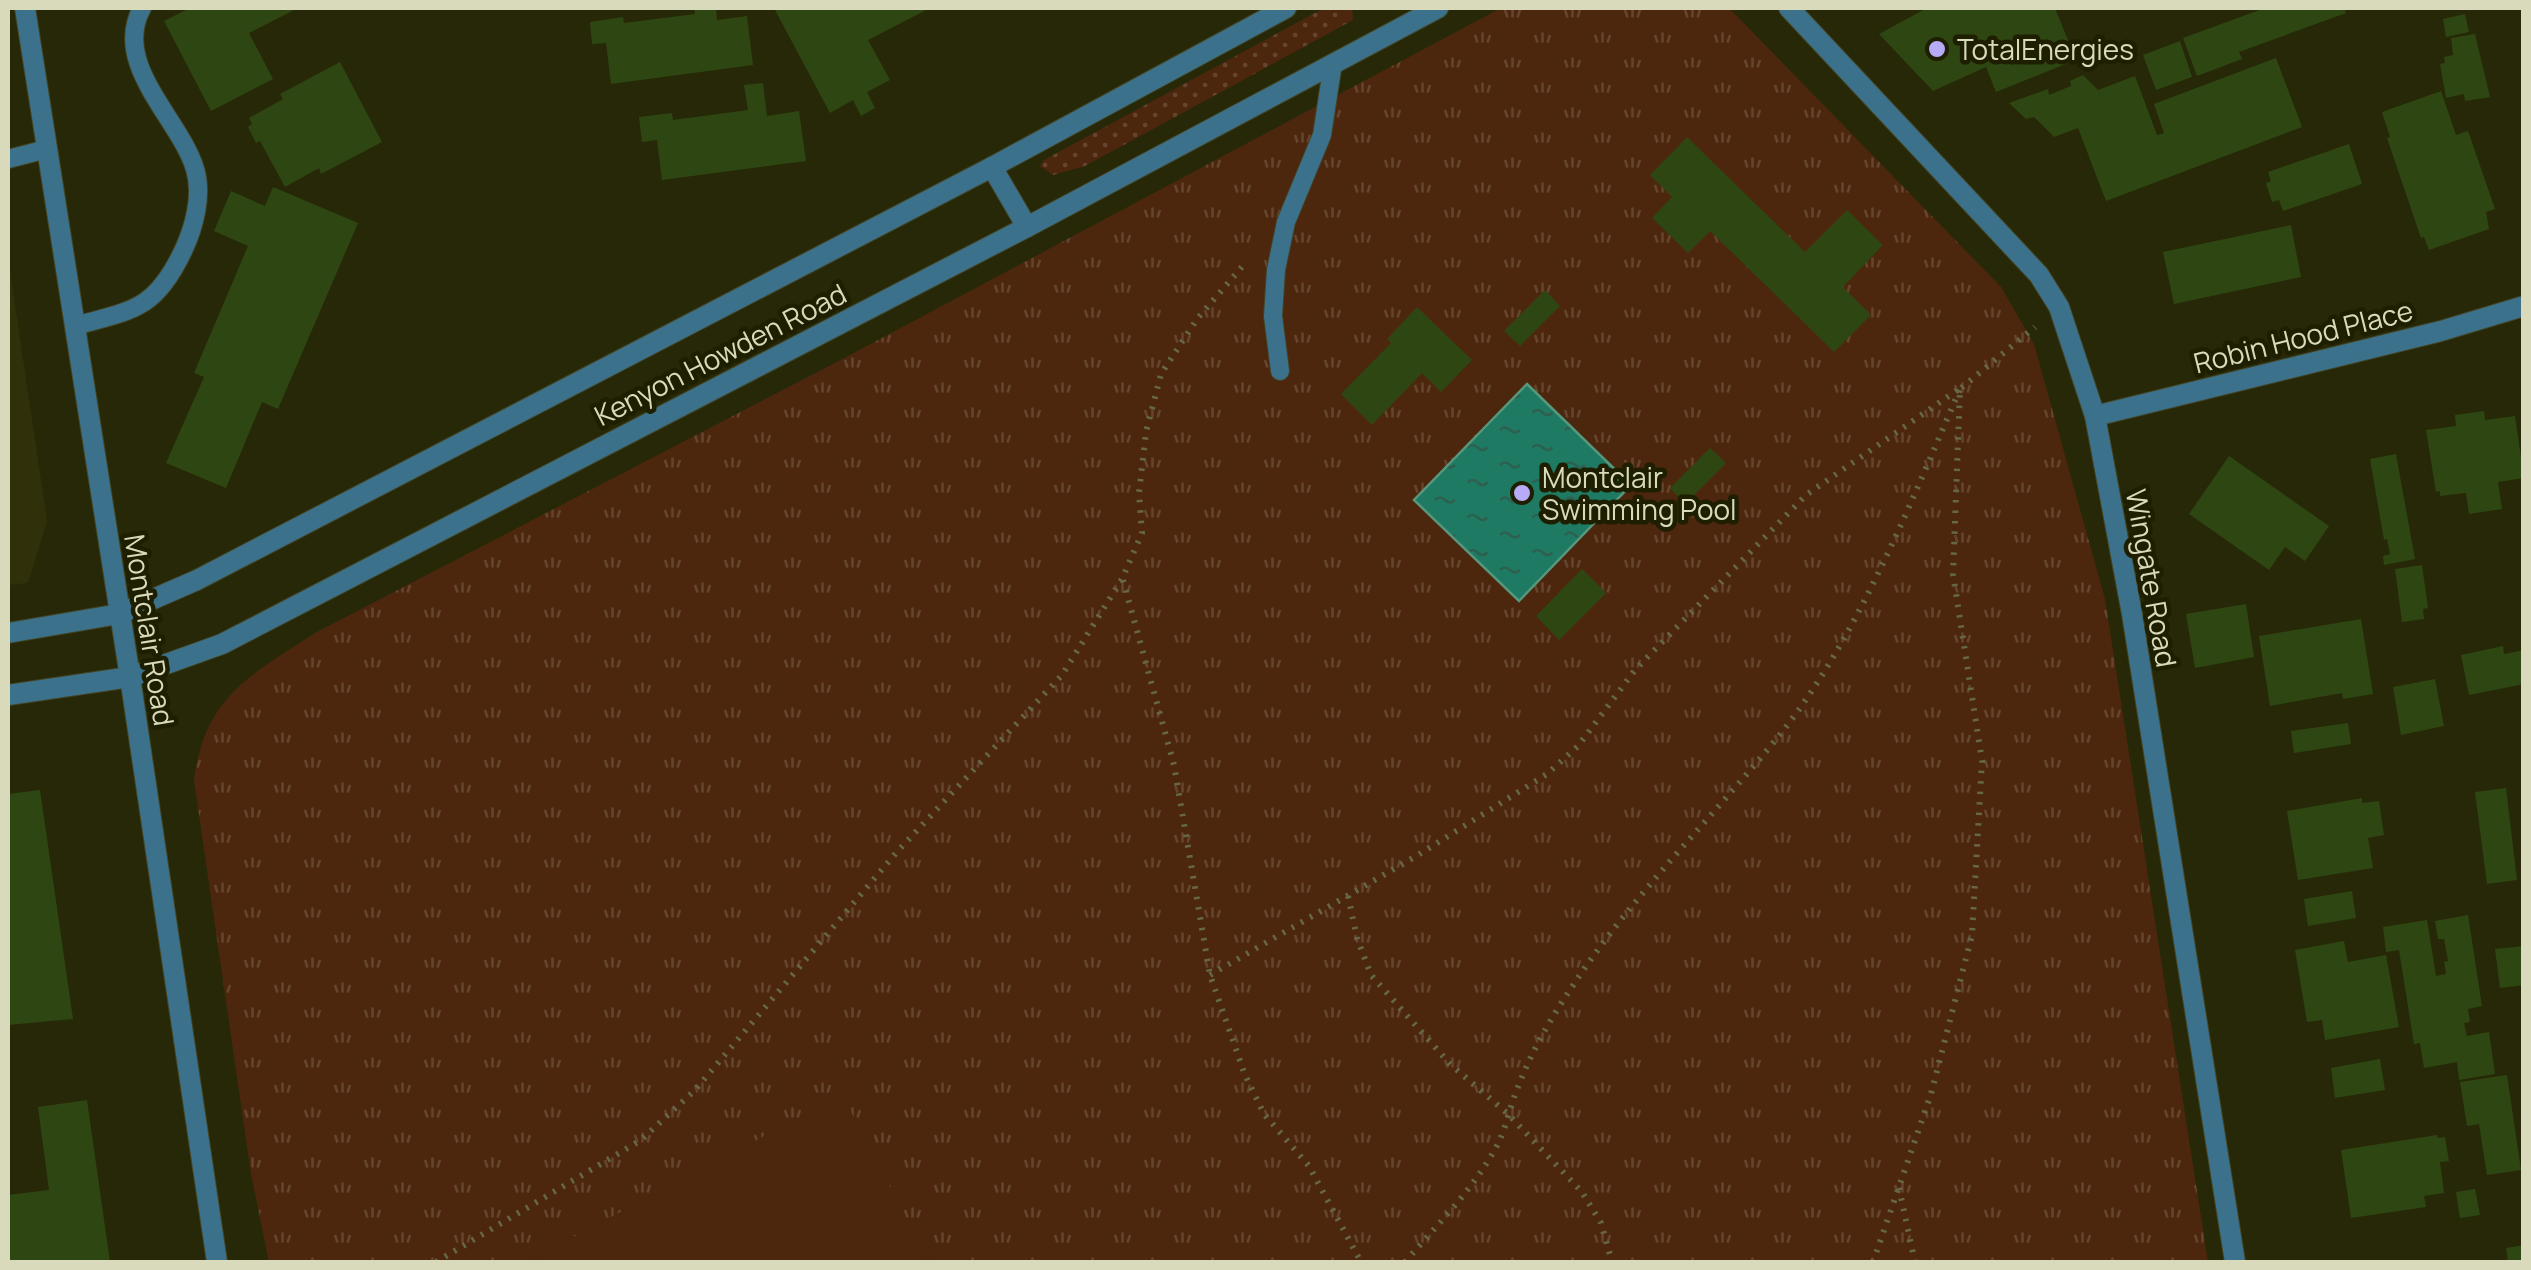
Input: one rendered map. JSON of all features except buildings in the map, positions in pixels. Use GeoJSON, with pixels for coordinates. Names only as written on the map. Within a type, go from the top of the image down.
{"type":"FeatureCollection","features":[{"type":"Feature","properties":{"kind":"street","name":"Montclair Road"},"geometry":{"type":"LineString","coordinates":[[25,8],[130,676],[216,1262]]}},
{"type":"Feature","properties":{"kind":"street","name":"Kenyon Howden Road"},"geometry":{"type":"LineString","coordinates":[[8,633],[119,614],[263,546],[992,167],[1286,8]]}},
{"type":"Feature","properties":{"kind":"street","name":"Kenyon Howden Road"},"geometry":{"type":"LineString","coordinates":[[8,694],[130,676],[222,644],[1027,227],[1437,8]]}},
{"type":"Feature","properties":{"kind":"street","name":"Wingate Road"},"geometry":{"type":"LineString","coordinates":[[1789,8],[2014,245],[2059,306],[2095,416],[2132,614],[2235,1262]]}},
{"type":"Feature","properties":{"kind":"street"},"geometry":{"type":"LineString","coordinates":[[992,167],[1027,227]]}},
{"type":"Feature","properties":{"kind":"street","name":"Robin Hood Place"},"geometry":{"type":"LineString","coordinates":[[2095,416],[2524,306]]}},
{"type":"Feature","properties":{"kind":"lane"},"geometry":{"type":"LineString","coordinates":[[75,326],[132,310],[150,300],[169,281],[195,217],[196,170],[150,89],[138,58],[134,28],[142,8]]}},
{"type":"Feature","properties":{"kind":"lane"},"geometry":{"type":"LineString","coordinates":[[1280,371],[1273,316],[1276,270],[1286,222],[1322,135],[1333,63]]}},
{"type":"Feature","properties":{"kind":"lane"},"geometry":{"type":"LineString","coordinates":[[8,159],[46,149]]}},
{"type":"Feature","properties":{"kind":"path"},"geometry":{"type":"LineString","coordinates":[[436,1262],[641,1140],[696,1090],[896,852],[1062,675],[1122,579],[1142,533],[1140,493],[1146,432],[1161,374],[1226,282],[1286,222]]}},
{"type":"Feature","properties":{"kind":"path"},"geometry":{"type":"LineString","coordinates":[[1210,975],[1547,774],[1578,746],[1635,670],[1806,494],[1960,389],[2059,306]]}},
{"type":"Feature","properties":{"kind":"path"},"geometry":{"type":"LineString","coordinates":[[1404,1262],[1472,1187],[1497,1146],[1547,1024],[1590,960],[1686,840],[1780,735],[1819,677],[1866,597],[1960,389]]}},
{"type":"Feature","properties":{"kind":"path"},"geometry":{"type":"LineString","coordinates":[[1873,1262],[1931,1094],[1972,935],[1982,761],[1954,574],[1960,389]]}},
{"type":"Feature","properties":{"kind":"path"},"geometry":{"type":"LineString","coordinates":[[1122,579],[1174,765],[1210,975],[1245,1075],[1264,1114],[1309,1166],[1361,1262]]}},
{"type":"Feature","properties":{"kind":"path"},"geometry":{"type":"LineString","coordinates":[[1348,896],[1357,938],[1371,975],[1450,1064],[1508,1114],[1582,1192],[1601,1223],[1612,1262]]}},
{"type":"Feature","properties":{"kind":"path"},"geometry":{"type":"LineString","coordinates":[[1899,1186],[1915,1262]]}},
{"type":"Feature","properties":{"kind":"shaded area"},"geometry":{"type":"Polygon","coordinates":[[[8,258],[47,521],[28,583],[8,585],[8,258]]]}},
{"type":"Feature","properties":{"kind":"green space"},"geometry":{"type":"Polygon","coordinates":[[[1324,8],[1352,8],[1353,20],[1085,166],[1053,175],[1040,166],[1044,160],[1324,8]]]}},
{"type":"Feature","properties":{"kind":"green space"},"geometry":{"type":"Polygon","coordinates":[[[1501,8],[1729,8],[2001,287],[2034,344],[2105,599],[2208,1262],[269,1262],[251,1174],[194,780],[209,728],[235,691],[315,633],[833,364],[1501,8]]]}},
{"type":"Feature","properties":{"kind":"green space"},"geometry":{"type":"Polygon","coordinates":[[[842,1095],[930,1262],[526,1262],[842,1095]]]}},
{"type":"Feature","properties":{"kind":"water","name":"Montclair Swimming Pool"},"geometry":{"type":"Polygon","coordinates":[[[1527,384],[1631,485],[1519,601],[1414,500],[1527,384]]]}},
{"type":"Feature","properties":{"kind":"place","name":"TotalEnergies"},"geometry":{"type":"Point","coordinates":[1937,49]}},
{"type":"Feature","properties":{"kind":"place","name":"Montclair Swimming Pool"},"geometry":{"type":"Point","coordinates":[1522,493]}}]}
